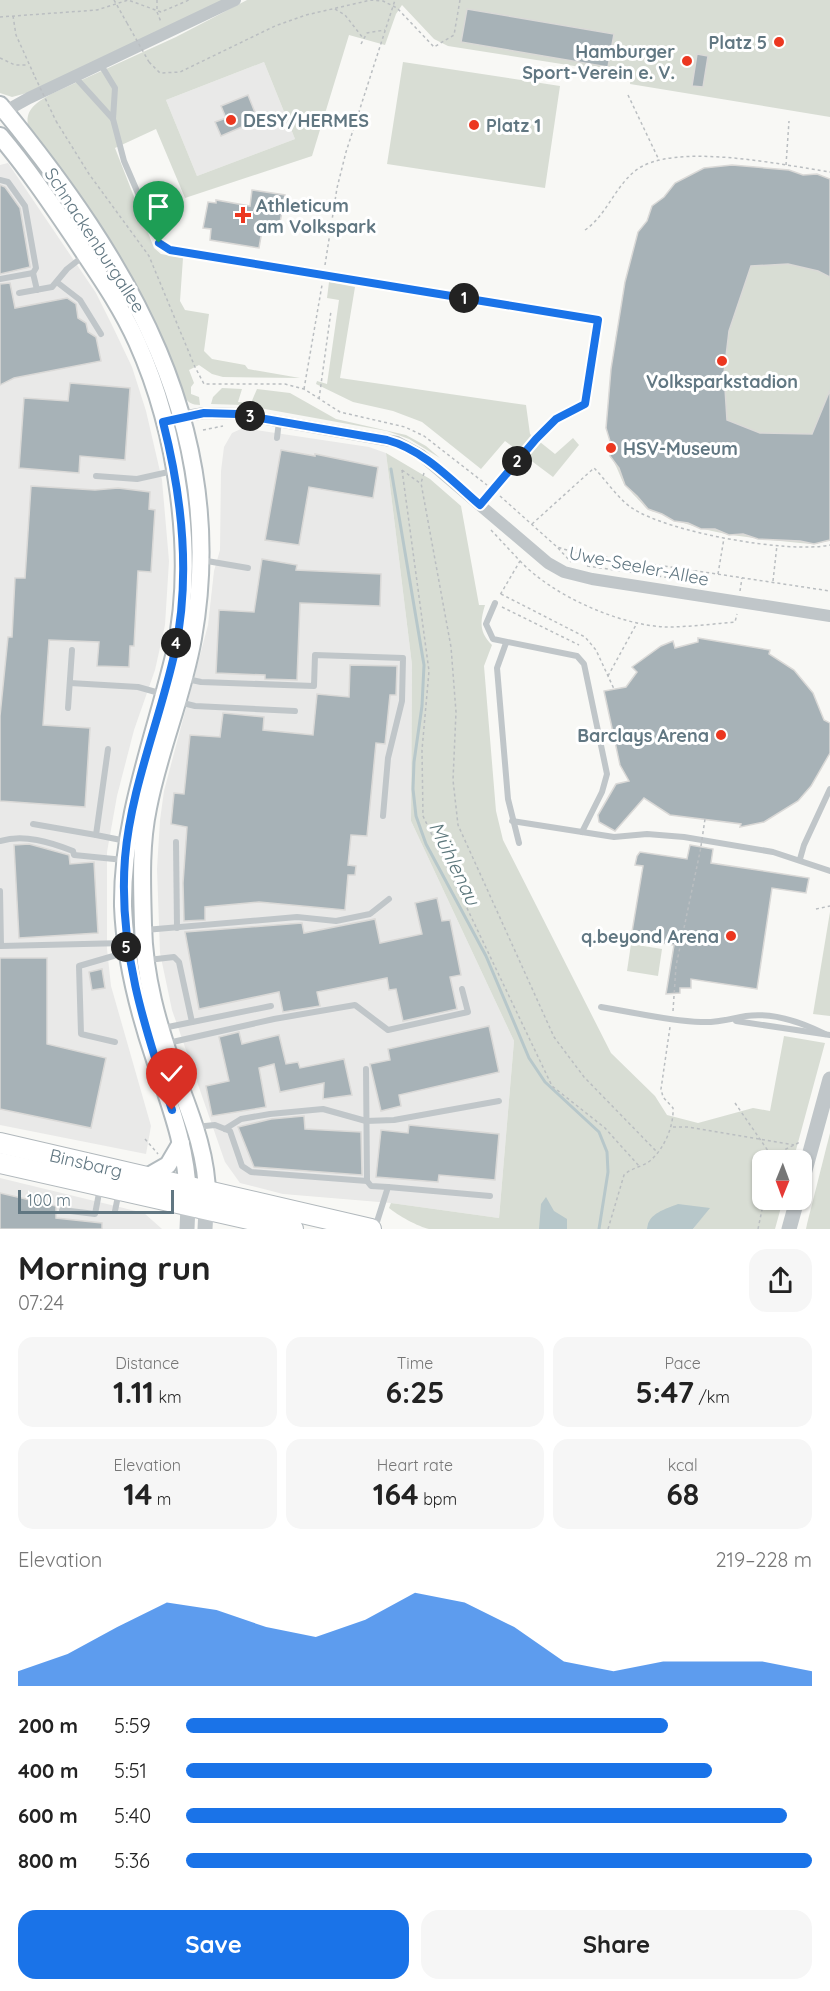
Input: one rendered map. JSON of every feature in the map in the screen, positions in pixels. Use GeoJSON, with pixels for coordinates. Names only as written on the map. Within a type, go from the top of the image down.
{"type":"FeatureCollection","features":[{"type":"Feature","properties":{"kind":"main road","name":"Schnackenburgallee"},"geometry":{"type":"LineString","coordinates":[[2,110],[86,221],[134,297],[154,337],[182,416],[199,506],[201,560],[199,598],[183,678],[170,698],[134,803],[125,861],[126,942],[142,1017],[181,1143],[188,1186],[200,1215]]}},
{"type":"Feature","properties":{"kind":"main road","name":"Schnackenburgallee"},"geometry":{"type":"LineString","coordinates":[[0,136],[20,159],[86,255],[115,299],[138,343],[163,422],[174,471],[181,523],[183,590],[170,698],[145,827],[143,930],[151,999],[195,1127],[207,1191],[200,1215]]}},
{"type":"Feature","properties":{"kind":"main road","name":"Binsbarg"},"geometry":{"type":"LineString","coordinates":[[0,1143],[373,1229]]}},
{"type":"Feature","properties":{"kind":"main road"},"geometry":{"type":"LineString","coordinates":[[147,1177],[168,1165],[181,1143]]}},
{"type":"Feature","properties":{"kind":"main road","name":"Binsbarg"},"geometry":{"type":"LineString","coordinates":[[0,1163],[110,1188],[200,1215],[293,1229]]}},
{"type":"Feature","properties":{"kind":"street"},"geometry":{"type":"LineString","coordinates":[[2,110],[236,0]]}},
{"type":"Feature","properties":{"kind":"street","name":"Uwe-Seeler-Allee"},"geometry":{"type":"LineString","coordinates":[[163,422],[182,416],[223,413],[279,421],[403,445],[421,455],[539,556],[564,572],[592,579],[830,616]]}},
{"type":"Feature","properties":{"kind":"street"},"geometry":{"type":"LineString","coordinates":[[811,1150],[830,1079]]}},
{"type":"Feature","properties":{"kind":"street"},"geometry":{"type":"LineString","coordinates":[[789,1229],[794,1210]]}},
{"type":"Feature","properties":{"kind":"street","name":"Schnackenburgallee"},"geometry":{"type":"LineString","coordinates":[[188,1229],[200,1215]]}},
{"type":"Feature","properties":{"kind":"lane"},"geometry":{"type":"LineString","coordinates":[[101,65],[116,88],[113,119],[124,161],[163,247],[323,276],[598,320],[585,404],[556,419],[480,505]]}},
{"type":"Feature","properties":{"kind":"lane"},"geometry":{"type":"LineString","coordinates":[[75,77],[113,119]]}},
{"type":"Feature","properties":{"kind":"lane"},"geometry":{"type":"LineString","coordinates":[[0,180],[8,182],[25,206],[36,268],[33,273],[37,290]]}},
{"type":"Feature","properties":{"kind":"lane"},"geometry":{"type":"LineString","coordinates":[[19,293],[52,287],[58,283],[67,269],[86,255]]}},
{"type":"Feature","properties":{"kind":"lane"},"geometry":{"type":"LineString","coordinates":[[0,279],[33,273]]}},
{"type":"Feature","properties":{"kind":"lane"},"geometry":{"type":"LineString","coordinates":[[58,283],[80,300],[101,334]]}},
{"type":"Feature","properties":{"kind":"lane"},"geometry":{"type":"LineString","coordinates":[[277,438],[279,421]]}},
{"type":"Feature","properties":{"kind":"lane"},"geometry":{"type":"LineString","coordinates":[[96,476],[137,479],[174,471]]}},
{"type":"Feature","properties":{"kind":"lane"},"geometry":{"type":"LineString","coordinates":[[201,560],[248,568]]}},
{"type":"Feature","properties":{"kind":"lane"},"geometry":{"type":"LineString","coordinates":[[495,603],[488,617],[486,629],[492,639],[577,656],[584,664],[607,774],[602,792],[582,832]]}},
{"type":"Feature","properties":{"kind":"lane"},"geometry":{"type":"LineString","coordinates":[[506,643],[498,668],[512,821],[519,843]]}},
{"type":"Feature","properties":{"kind":"lane"},"geometry":{"type":"LineString","coordinates":[[68,708],[72,650]]}},
{"type":"Feature","properties":{"kind":"lane"},"geometry":{"type":"LineString","coordinates":[[183,678],[201,682],[314,686],[315,655],[403,658],[402,701],[388,758],[383,816]]}},
{"type":"Feature","properties":{"kind":"lane"},"geometry":{"type":"LineString","coordinates":[[70,683],[138,687],[195,706],[295,711]]}},
{"type":"Feature","properties":{"kind":"lane"},"geometry":{"type":"LineString","coordinates":[[96,834],[108,749]]}},
{"type":"Feature","properties":{"kind":"lane"},"geometry":{"type":"LineString","coordinates":[[800,859],[804,845],[830,789]]}},
{"type":"Feature","properties":{"kind":"lane"},"geometry":{"type":"LineString","coordinates":[[512,821],[614,837],[647,834],[800,859],[830,871]]}},
{"type":"Feature","properties":{"kind":"lane"},"geometry":{"type":"LineString","coordinates":[[33,824],[127,841]]}},
{"type":"Feature","properties":{"kind":"lane"},"geometry":{"type":"LineString","coordinates":[[0,841],[14,837],[54,843],[73,851],[74,855],[125,861]]}},
{"type":"Feature","properties":{"kind":"lane"},"geometry":{"type":"LineString","coordinates":[[176,842],[177,928]]}},
{"type":"Feature","properties":{"kind":"lane"},"geometry":{"type":"LineString","coordinates":[[0,891],[1,946],[126,942]]}},
{"type":"Feature","properties":{"kind":"lane"},"geometry":{"type":"LineString","coordinates":[[115,1042],[81,1034],[79,966],[126,942],[143,930],[297,917],[336,921],[370,914],[389,898]]}},
{"type":"Feature","properties":{"kind":"lane"},"geometry":{"type":"LineString","coordinates":[[145,961],[174,957],[179,962],[192,1022]]}},
{"type":"Feature","properties":{"kind":"lane"},"geometry":{"type":"LineString","coordinates":[[163,1036],[355,1005],[388,1030],[468,1012],[462,989]]}},
{"type":"Feature","properties":{"kind":"lane"},"geometry":{"type":"LineString","coordinates":[[163,1036],[192,1022],[271,1006]]}},
{"type":"Feature","properties":{"kind":"lane"},"geometry":{"type":"LineString","coordinates":[[601,1007],[721,1023],[732,1020],[827,1034]]}},
{"type":"Feature","properties":{"kind":"lane"},"geometry":{"type":"LineString","coordinates":[[366,1069],[367,1181],[371,1186],[490,1196]]}},
{"type":"Feature","properties":{"kind":"lane"},"geometry":{"type":"LineString","coordinates":[[225,1129],[241,1119],[308,1110],[337,1112],[366,1121],[394,1120],[499,1101]]}},
{"type":"Feature","properties":{"kind":"lane"},"geometry":{"type":"LineString","coordinates":[[195,1127],[215,1125],[230,1131],[242,1166],[251,1172],[367,1181]]}},
{"type":"Feature","properties":{"kind":"lane"},"geometry":{"type":"LineString","coordinates":[[373,1229],[388,1187]]}},
{"type":"Feature","properties":{"kind":"lane"},"geometry":{"type":"LineString","coordinates":[[62,1210],[95,1214],[110,1188]]}},
{"type":"Feature","properties":{"kind":"lane"},"geometry":{"type":"LineString","coordinates":[[110,1188],[115,1211]]}},
{"type":"Feature","properties":{"kind":"path"},"geometry":{"type":"LineString","coordinates":[[114,0],[149,62],[160,73],[180,72],[275,26],[365,1],[378,0],[394,6],[434,47],[454,34],[460,0]]}},
{"type":"Feature","properties":{"kind":"path"},"geometry":{"type":"LineString","coordinates":[[157,0],[157,12],[168,33]]}},
{"type":"Feature","properties":{"kind":"path"},"geometry":{"type":"LineString","coordinates":[[0,17],[97,10],[116,3],[133,1],[157,12],[189,0]]}},
{"type":"Feature","properties":{"kind":"path"},"geometry":{"type":"LineString","coordinates":[[14,16],[16,35],[56,121],[89,174],[148,256],[190,358],[204,384],[285,384],[304,388],[337,188],[395,0]]}},
{"type":"Feature","properties":{"kind":"path"},"geometry":{"type":"LineString","coordinates":[[334,9],[345,15],[363,38]]}},
{"type":"Feature","properties":{"kind":"path"},"geometry":{"type":"LineString","coordinates":[[361,44],[363,38],[373,30],[386,30]]}},
{"type":"Feature","properties":{"kind":"path"},"geometry":{"type":"LineString","coordinates":[[0,58],[15,65],[28,65]]}},
{"type":"Feature","properties":{"kind":"path"},"geometry":{"type":"LineString","coordinates":[[628,95],[658,158]]}},
{"type":"Feature","properties":{"kind":"path"},"geometry":{"type":"LineString","coordinates":[[786,165],[789,121]]}},
{"type":"Feature","properties":{"kind":"path"},"geometry":{"type":"LineString","coordinates":[[585,230],[594,224],[625,180],[637,169],[658,158],[704,156],[830,172]]}},
{"type":"Feature","properties":{"kind":"path"},"geometry":{"type":"LineString","coordinates":[[319,400],[331,311]]}},
{"type":"Feature","properties":{"kind":"path"},"geometry":{"type":"LineString","coordinates":[[576,564],[532,525],[594,468],[631,508],[666,525],[777,545],[830,545]]}},
{"type":"Feature","properties":{"kind":"path"},"geometry":{"type":"LineString","coordinates":[[639,1166],[605,1128],[552,1086],[423,816],[422,750],[429,671],[402,470],[421,483],[451,647],[456,712],[453,780],[458,825],[555,1037],[584,1077],[657,1152]]}},
{"type":"Feature","properties":{"kind":"path"},"geometry":{"type":"LineString","coordinates":[[484,524],[540,580],[559,594],[638,622],[664,627],[735,622]]}},
{"type":"Feature","properties":{"kind":"path"},"geometry":{"type":"LineString","coordinates":[[718,574],[725,537]]}},
{"type":"Feature","properties":{"kind":"path"},"geometry":{"type":"LineString","coordinates":[[773,582],[777,545]]}},
{"type":"Feature","properties":{"kind":"path"},"geometry":{"type":"LineString","coordinates":[[557,547],[577,553],[830,591]]}},
{"type":"Feature","properties":{"kind":"path"},"geometry":{"type":"LineString","coordinates":[[520,561],[495,603],[579,645]]}},
{"type":"Feature","properties":{"kind":"path"},"geometry":{"type":"LineString","coordinates":[[585,566],[672,578],[684,576],[695,570]]}},
{"type":"Feature","properties":{"kind":"path"},"geometry":{"type":"LineString","coordinates":[[500,594],[585,637],[596,650],[614,690]]}},
{"type":"Feature","properties":{"kind":"path"},"geometry":{"type":"LineString","coordinates":[[608,676],[638,622]]}},
{"type":"Feature","properties":{"kind":"path"},"geometry":{"type":"LineString","coordinates":[[608,1229],[624,1175],[651,1160],[672,1127],[673,1108],[663,1097],[661,1089],[672,1018],[676,966],[705,819]]}},
{"type":"Feature","properties":{"kind":"path"},"geometry":{"type":"LineString","coordinates":[[816,909],[830,906]]}},
{"type":"Feature","properties":{"kind":"path"},"geometry":{"type":"LineString","coordinates":[[735,1103],[766,1150]]}},
{"type":"Feature","properties":{"kind":"path"},"geometry":{"type":"LineString","coordinates":[[672,1127],[688,1126],[794,1145]]}},
{"type":"Feature","properties":{"kind":"path"},"geometry":{"type":"LineString","coordinates":[[145,1139],[156,1152]]}},
{"type":"Feature","properties":{"kind":"path"},"geometry":{"type":"LineString","coordinates":[[786,1150],[800,1142]]}},
{"type":"Feature","properties":{"kind":"path"},"geometry":{"type":"LineString","coordinates":[[758,1229],[762,1210]]}},
{"type":"Feature","properties":{"kind":"shaded area"},"geometry":{"type":"Polygon","coordinates":[[[0,0],[224,0],[27,93],[12,97],[0,93],[0,0]]]}},
{"type":"Feature","properties":{"kind":"shaded area"},"geometry":{"type":"Polygon","coordinates":[[[247,0],[830,0],[830,117],[630,84],[631,75],[448,46],[434,39],[402,5],[396,14],[385,45],[349,35],[312,156],[185,198],[156,129],[115,148],[154,248],[161,254],[183,258],[180,301],[185,310],[209,314],[204,351],[212,359],[245,365],[248,369],[300,378],[223,377],[212,374],[199,365],[189,370],[194,383],[191,387],[191,394],[199,397],[200,405],[197,405],[190,403],[183,395],[151,316],[125,270],[29,130],[28,123],[29,112],[32,108],[51,94],[176,37],[247,0]],[[264,62],[166,100],[197,176],[295,139],[264,62]]]}},
{"type":"Feature","properties":{"kind":"shaded area","name":"DESY/HERMES"},"geometry":{"type":"Polygon","coordinates":[[[264,62],[295,139],[197,176],[166,100],[264,62]]]}},
{"type":"Feature","properties":{"kind":"shaded area","name":"Platz 1"},"geometry":{"type":"Polygon","coordinates":[[[403,62],[560,86],[545,188],[387,164],[403,62]]]}},
{"type":"Feature","properties":{"kind":"shaded area"},"geometry":{"type":"Polygon","coordinates":[[[12,130],[74,213],[119,289],[104,272],[11,137],[12,130]]]}},
{"type":"Feature","properties":{"kind":"shaded area"},"geometry":{"type":"Polygon","coordinates":[[[8,163],[96,293],[111,323],[132,367],[146,411],[162,480],[169,561],[165,625],[155,670],[134,730],[117,796],[107,852],[107,949],[111,986],[151,1126],[146,1154],[0,1125],[0,165],[8,163]]]}},
{"type":"Feature","properties":{"kind":"shaded area","name":"Volksparkstadion"},"geometry":{"type":"Polygon","coordinates":[[[732,165],[789,170],[803,175],[817,174],[830,179],[830,541],[812,544],[716,532],[650,510],[624,484],[610,456],[615,340],[638,232],[647,221],[652,206],[664,197],[675,183],[732,165]]]}},
{"type":"Feature","properties":{"kind":"shaded area"},"geometry":{"type":"Polygon","coordinates":[[[329,282],[355,287],[340,378],[526,405],[530,434],[555,454],[573,438],[579,445],[553,477],[505,441],[481,469],[422,422],[393,411],[353,402],[316,384],[317,381],[327,384],[339,300],[327,298],[329,282]]]}},
{"type":"Feature","properties":{"kind":"shaded area"},"geometry":{"type":"Polygon","coordinates":[[[222,388],[242,389],[238,402],[251,403],[257,389],[290,393],[336,419],[406,435],[426,446],[440,458],[409,439],[387,431],[243,405],[211,404],[213,397],[222,388]]]}},
{"type":"Feature","properties":{"kind":"shaded area"},"geometry":{"type":"Polygon","coordinates":[[[243,428],[369,447],[386,453],[412,665],[411,821],[514,1041],[499,1218],[391,1203],[283,1194],[240,1183],[225,1162],[172,1010],[160,953],[157,869],[160,820],[164,791],[208,625],[214,571],[220,550],[221,471],[224,447],[232,433],[243,428]]]}},
{"type":"Feature","properties":{"kind":"shaded area"},"geometry":{"type":"Polygon","coordinates":[[[386,453],[430,479],[461,506],[479,605],[485,605],[482,617],[483,631],[492,645],[484,666],[496,811],[503,840],[611,1053],[655,1096],[667,1115],[698,1123],[753,1108],[770,1111],[784,1036],[825,1043],[796,1150],[752,1150],[752,1210],[780,1210],[775,1229],[693,1229],[709,1208],[648,1224],[647,1229],[429,1229],[389,1208],[391,1203],[499,1218],[514,1041],[411,821],[412,665],[386,453]]]}},
{"type":"Feature","properties":{"kind":"shaded area"},"geometry":{"type":"Polygon","coordinates":[[[830,912],[830,1016],[813,1014],[830,912]]]}},
{"type":"Feature","properties":{"kind":"shaded area"},"geometry":{"type":"Polygon","coordinates":[[[631,944],[662,949],[658,976],[627,971],[631,944]]]}},
{"type":"Feature","properties":{"kind":"shaded area"},"geometry":{"type":"Polygon","coordinates":[[[830,1133],[830,1229],[806,1229],[830,1133]]]}},
{"type":"Feature","properties":{"kind":"shaded area"},"geometry":{"type":"Polygon","coordinates":[[[0,1178],[144,1213],[162,1229],[0,1229],[0,1178]]]}},
{"type":"Feature","properties":{"kind":"shaded area"},"geometry":{"type":"Polygon","coordinates":[[[546,1197],[554,1211],[567,1219],[567,1229],[539,1229],[541,1204],[546,1197]]]}},
{"type":"Feature","properties":{"kind":"shaded area"},"geometry":{"type":"Polygon","coordinates":[[[678,1204],[710,1208],[693,1229],[647,1229],[654,1215],[678,1204]]]}},
{"type":"Feature","properties":{"kind":"building"},"geometry":{"type":"Polygon","coordinates":[[[467,9],[614,34],[608,67],[461,42],[467,9]]]}},
{"type":"Feature","properties":{"kind":"building"},"geometry":{"type":"Polygon","coordinates":[[[697,54],[708,56],[703,87],[692,86],[697,54]]]}},
{"type":"Feature","properties":{"kind":"building"},"geometry":{"type":"Polygon","coordinates":[[[248,95],[258,120],[221,136],[215,122],[226,118],[221,106],[248,95]]]}},
{"type":"Feature","properties":{"kind":"building","name":"Volksparkstadion"},"geometry":{"type":"Polygon","coordinates":[[[732,165],[789,170],[803,175],[817,174],[830,179],[830,277],[818,271],[788,264],[751,266],[729,331],[724,373],[727,420],[760,433],[812,434],[830,390],[830,540],[814,544],[758,539],[743,534],[729,535],[715,529],[701,529],[688,523],[674,521],[648,509],[625,485],[619,468],[610,456],[610,441],[606,428],[611,369],[625,282],[638,232],[647,221],[652,206],[664,197],[675,183],[704,168],[732,165]]]}},
{"type":"Feature","properties":{"kind":"building"},"geometry":{"type":"Polygon","coordinates":[[[0,185],[5,187],[20,208],[30,267],[0,274],[0,185]]]}},
{"type":"Feature","properties":{"kind":"building","name":"Athleticum am Volkspark"},"geometry":{"type":"Polygon","coordinates":[[[252,190],[285,195],[279,228],[263,225],[259,248],[210,240],[211,229],[203,228],[208,202],[216,203],[216,200],[250,206],[252,190]]]}},
{"type":"Feature","properties":{"kind":"building"},"geometry":{"type":"Polygon","coordinates":[[[10,283],[15,308],[67,298],[76,304],[78,318],[86,323],[88,332],[96,337],[101,361],[14,378],[0,385],[0,284],[10,283]]]}},
{"type":"Feature","properties":{"kind":"building"},"geometry":{"type":"Polygon","coordinates":[[[70,383],[130,388],[125,460],[80,456],[79,473],[19,468],[24,398],[68,401],[70,383]]]}},
{"type":"Feature","properties":{"kind":"building"},"geometry":{"type":"Polygon","coordinates":[[[281,450],[315,456],[315,454],[378,467],[373,498],[309,487],[299,545],[265,540],[281,450]]]}},
{"type":"Feature","properties":{"kind":"building"},"geometry":{"type":"Polygon","coordinates":[[[31,486],[95,490],[118,488],[150,492],[149,509],[155,510],[151,572],[138,571],[134,646],[130,646],[129,667],[97,666],[99,642],[49,640],[43,725],[90,728],[85,807],[0,801],[0,716],[8,637],[12,637],[15,578],[25,578],[31,486]]]}},
{"type":"Feature","properties":{"kind":"building"},"geometry":{"type":"Polygon","coordinates":[[[262,559],[297,565],[296,570],[381,574],[380,606],[300,603],[297,680],[265,679],[265,675],[216,673],[219,610],[254,612],[262,559]]]}},
{"type":"Feature","properties":{"kind":"building","name":"Barclays Arena"},"geometry":{"type":"Polygon","coordinates":[[[698,638],[770,650],[769,654],[794,670],[813,693],[824,720],[830,723],[830,753],[811,786],[798,801],[764,822],[740,827],[741,824],[670,815],[644,798],[615,831],[599,822],[598,815],[616,784],[629,781],[620,765],[604,691],[626,687],[637,672],[632,667],[661,646],[673,641],[675,648],[698,642],[698,638]]]}},
{"type":"Feature","properties":{"kind":"building"},"geometry":{"type":"Polygon","coordinates":[[[350,665],[397,666],[396,695],[390,695],[385,744],[376,743],[367,836],[351,835],[348,865],[356,866],[355,875],[348,875],[345,910],[259,902],[205,907],[205,920],[184,921],[183,883],[187,827],[171,824],[174,793],[184,794],[190,735],[220,737],[223,713],[264,717],[263,730],[313,735],[317,694],[349,697],[350,665]]]}},
{"type":"Feature","properties":{"kind":"building"},"geometry":{"type":"Polygon","coordinates":[[[29,844],[69,855],[70,864],[94,862],[98,933],[19,938],[14,845],[29,844]]]}},
{"type":"Feature","properties":{"kind":"building"},"geometry":{"type":"Polygon","coordinates":[[[690,845],[713,849],[711,863],[809,878],[806,893],[772,888],[757,989],[691,979],[691,988],[680,988],[680,993],[666,994],[674,945],[631,938],[643,866],[635,865],[637,856],[640,852],[687,859],[690,845]]]}},
{"type":"Feature","properties":{"kind":"building"},"geometry":{"type":"Polygon","coordinates":[[[437,898],[442,921],[450,920],[461,975],[450,977],[457,1009],[403,1021],[396,989],[389,990],[387,978],[317,992],[320,1006],[283,1012],[279,992],[199,1009],[185,932],[302,923],[304,933],[375,919],[380,943],[422,934],[415,903],[437,898]]]}},
{"type":"Feature","properties":{"kind":"building"},"geometry":{"type":"Polygon","coordinates":[[[0,958],[47,958],[47,1044],[106,1058],[91,1128],[0,1109],[0,958]]]}},
{"type":"Feature","properties":{"kind":"building"},"geometry":{"type":"Polygon","coordinates":[[[102,969],[105,988],[92,990],[89,972],[102,969]]]}},
{"type":"Feature","properties":{"kind":"building"},"geometry":{"type":"Polygon","coordinates":[[[489,1026],[499,1072],[399,1095],[401,1106],[381,1111],[370,1064],[390,1060],[388,1049],[489,1026]]]}},
{"type":"Feature","properties":{"kind":"building"},"geometry":{"type":"Polygon","coordinates":[[[239,1032],[242,1044],[279,1035],[286,1064],[298,1062],[300,1068],[344,1059],[352,1095],[323,1099],[324,1083],[280,1092],[274,1064],[259,1068],[266,1107],[212,1116],[206,1086],[229,1081],[219,1037],[239,1032]]]}},
{"type":"Feature","properties":{"kind":"building"},"geometry":{"type":"Polygon","coordinates":[[[304,1116],[305,1129],[361,1132],[362,1175],[254,1167],[238,1127],[271,1119],[304,1116]]]}},
{"type":"Feature","properties":{"kind":"building"},"geometry":{"type":"Polygon","coordinates":[[[409,1125],[499,1134],[495,1180],[439,1175],[438,1182],[376,1177],[381,1130],[408,1133],[409,1125]]]}},
{"type":"Feature","properties":{"kind":"building"},"geometry":{"type":"Polygon","coordinates":[[[0,1193],[56,1206],[56,1218],[102,1223],[102,1229],[0,1229],[0,1193]]]}},
{"type":"Feature","properties":{"kind":"waterway","name":"Mühlenau"},"geometry":{"type":"LineString","coordinates":[[391,469],[424,665],[422,706],[414,762],[413,789],[416,816],[426,844],[486,956],[529,1058],[545,1082],[599,1132],[607,1152],[608,1172],[599,1229]]}},
{"type":"Feature","properties":{"kind":"place","name":"Platz 5"},"geometry":{"type":"Point","coordinates":[779,42]}},
{"type":"Feature","properties":{"kind":"place","name":"Hamburger Sport-Verein e. V."},"geometry":{"type":"Point","coordinates":[687,61]}},
{"type":"Feature","properties":{"kind":"place","name":"DESY/HERMES"},"geometry":{"type":"Point","coordinates":[231,120]}},
{"type":"Feature","properties":{"kind":"place","name":"Platz 1"},"geometry":{"type":"Point","coordinates":[474,125]}},
{"type":"Feature","properties":{"kind":"place","name":"Athleticum am Volkspark"},"geometry":{"type":"Point","coordinates":[243,215]}},
{"type":"Feature","properties":{"kind":"place","name":"Volksparkstadion"},"geometry":{"type":"Point","coordinates":[722,361]}},
{"type":"Feature","properties":{"kind":"place","name":"HSV-Museum"},"geometry":{"type":"Point","coordinates":[611,448]}},
{"type":"Feature","properties":{"kind":"place","name":"Barclays Arena"},"geometry":{"type":"Point","coordinates":[721,735]}},
{"type":"Feature","properties":{"kind":"place","name":"q.beyond Arena"},"geometry":{"type":"Point","coordinates":[731,936]}},
{"type":"Feature","properties":{"kind":"route"},"geometry":{"type":"LineString","coordinates":[[159,243],[170,250],[598,320],[585,404],[556,419],[480,505],[414,450],[387,440],[237,414],[204,413],[163,422],[174,471],[181,523],[183,590],[175,651],[134,803],[127,841],[123,903],[124,930],[133,986],[172,1110]]}}]}
